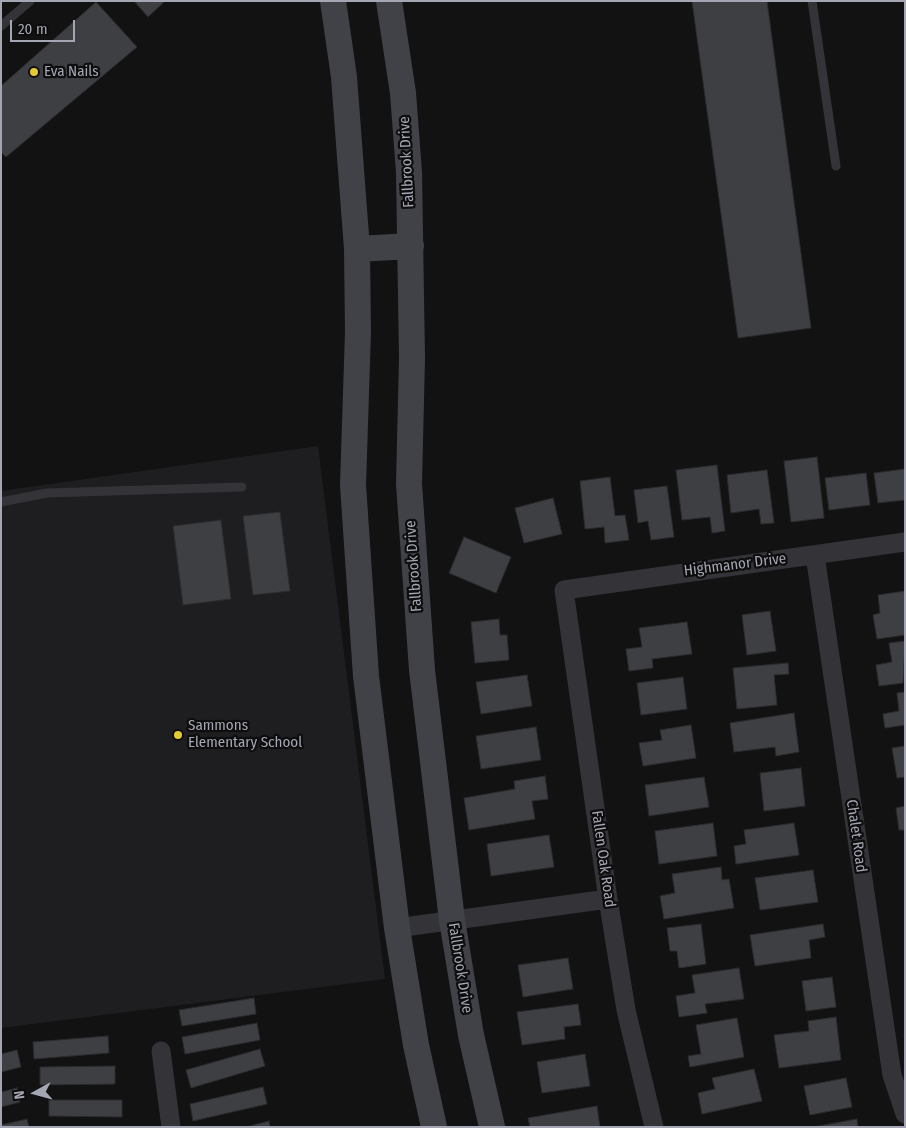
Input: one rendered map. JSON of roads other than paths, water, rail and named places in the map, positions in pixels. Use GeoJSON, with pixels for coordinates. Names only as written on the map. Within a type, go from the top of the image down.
{"type":"FeatureCollection","features":[{"type":"Feature","properties":{"kind":"main road"},"geometry":{"type":"LineString","coordinates":[[333,1],[344,76],[357,249],[358,332],[353,484],[358,585],[366,676],[398,928],[416,1045],[434,1127]]}},
{"type":"Feature","properties":{"kind":"main road","name":"Fallbrook Drive"},"geometry":{"type":"LineString","coordinates":[[389,1],[403,93],[411,246],[410,484],[414,581],[422,670],[452,920],[471,1035],[492,1127]]}},
{"type":"Feature","properties":{"kind":"main road"},"geometry":{"type":"LineString","coordinates":[[357,249],[411,246]]}},
{"type":"Feature","properties":{"kind":"street","name":"Highmanor Drive"},"geometry":{"type":"LineString","coordinates":[[564,590],[905,542]]}},
{"type":"Feature","properties":{"kind":"street","name":"Chalet Road"},"geometry":{"type":"LineString","coordinates":[[815,555],[892,1076],[905,1114]]}},
{"type":"Feature","properties":{"kind":"street","name":"Fallen Oak Road"},"geometry":{"type":"LineString","coordinates":[[564,590],[608,899],[626,1010],[654,1127]]}},
{"type":"Feature","properties":{"kind":"street"},"geometry":{"type":"LineString","coordinates":[[398,928],[608,899]]}},
{"type":"Feature","properties":{"kind":"street"},"geometry":{"type":"LineString","coordinates":[[161,1051],[171,1127]]}},
{"type":"Feature","properties":{"kind":"lane"},"geometry":{"type":"LineString","coordinates":[[1,26],[30,1]]}},
{"type":"Feature","properties":{"kind":"lane"},"geometry":{"type":"LineString","coordinates":[[812,1],[836,166]]}},
{"type":"Feature","properties":{"kind":"lane"},"geometry":{"type":"LineString","coordinates":[[1,502],[47,493],[242,487]]}},
{"type":"Feature","properties":{"kind":"place","name":"Eva Nails"},"geometry":{"type":"Point","coordinates":[34,72]}},
{"type":"Feature","properties":{"kind":"place","name":"Sammons Elementary School"},"geometry":{"type":"Point","coordinates":[178,735]}}]}
